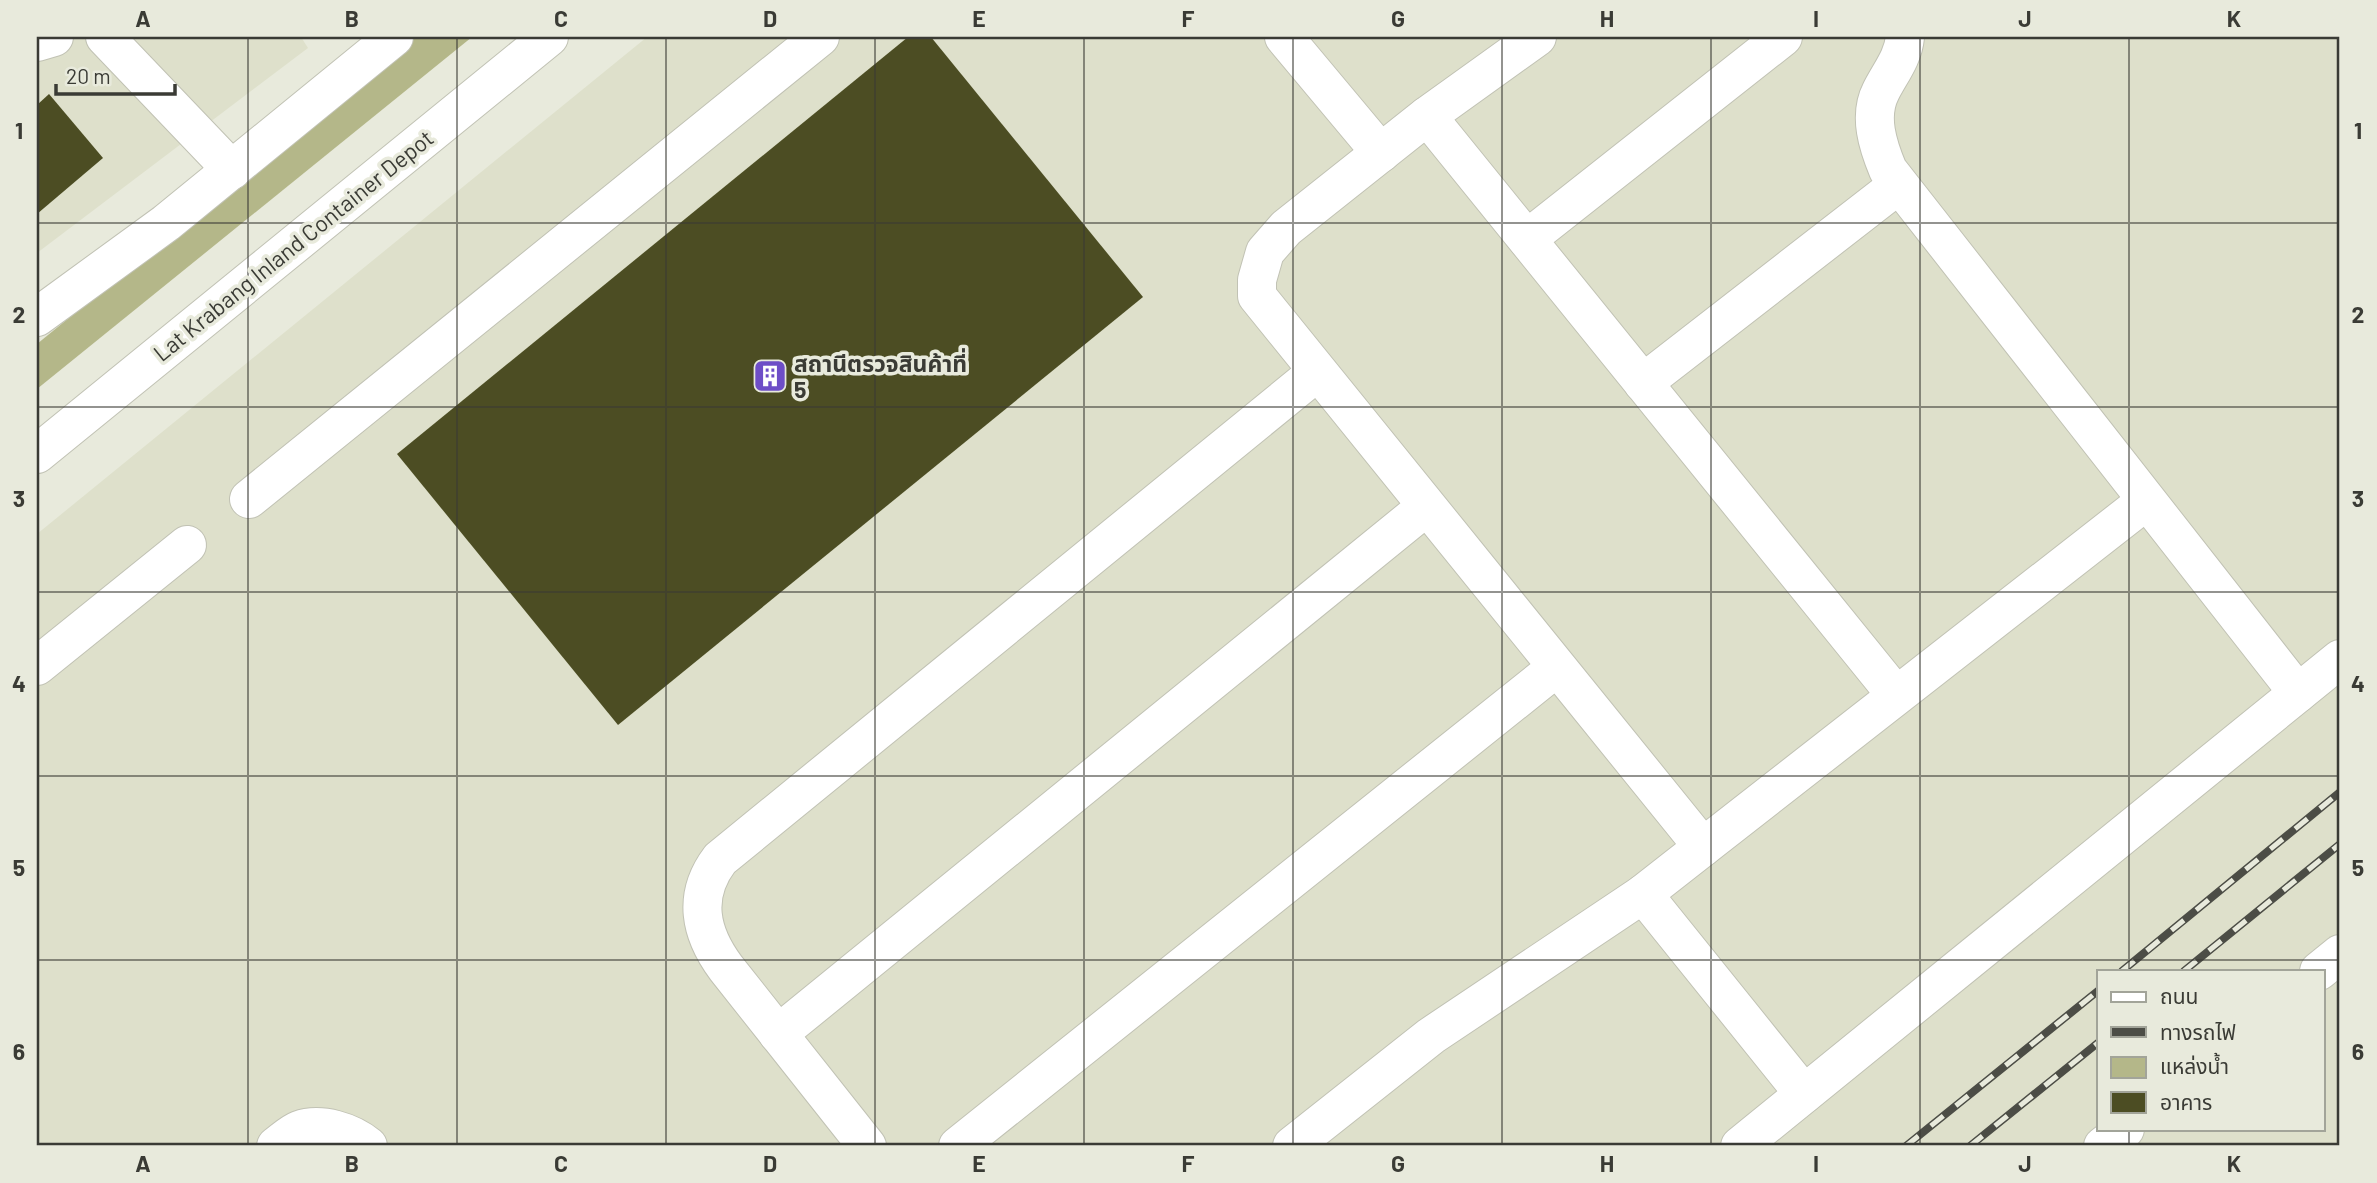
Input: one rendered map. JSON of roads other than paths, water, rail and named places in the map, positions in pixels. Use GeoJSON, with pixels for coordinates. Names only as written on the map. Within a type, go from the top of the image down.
{"type":"FeatureCollection","features":[{"type":"Feature","properties":{"kind":"street"},"geometry":{"type":"LineString","coordinates":[[37,43],[54,37]]}},
{"type":"Feature","properties":{"kind":"street"},"geometry":{"type":"LineString","coordinates":[[107,37],[232,170]]}},
{"type":"Feature","properties":{"kind":"street"},"geometry":{"type":"LineString","coordinates":[[37,317],[166,223],[394,37]]}},
{"type":"Feature","properties":{"kind":"street","name":"Lat Krabang Inland Container Depot"},"geometry":{"type":"LineString","coordinates":[[37,454],[549,37]]}},
{"type":"Feature","properties":{"kind":"street"},"geometry":{"type":"LineString","coordinates":[[249,499],[820,37]]}},
{"type":"Feature","properties":{"kind":"street"},"geometry":{"type":"LineString","coordinates":[[1284,37],[1381,153]]}},
{"type":"Feature","properties":{"kind":"street"},"geometry":{"type":"LineString","coordinates":[[1537,37],[1427,116],[1286,228],[1265,253],[1259,269],[1257,296],[1703,847]]}},
{"type":"Feature","properties":{"kind":"street"},"geometry":{"type":"LineString","coordinates":[[1527,239],[1783,37]]}},
{"type":"Feature","properties":{"kind":"street"},"geometry":{"type":"LineString","coordinates":[[1905,37],[1899,60],[1879,94],[1875,115],[1881,152],[1898,185],[2298,693]]}},
{"type":"Feature","properties":{"kind":"street"},"geometry":{"type":"LineString","coordinates":[[1427,116],[1896,695]]}},
{"type":"Feature","properties":{"kind":"street"},"geometry":{"type":"LineString","coordinates":[[1643,383],[1898,185]]}},
{"type":"Feature","properties":{"kind":"street"},"geometry":{"type":"LineString","coordinates":[[867,1146],[717,956],[704,928],[701,898],[712,870],[720,859],[1317,372]]}},
{"type":"Feature","properties":{"kind":"street"},"geometry":{"type":"LineString","coordinates":[[1292,1146],[1431,1036],[1643,894],[2146,501]]}},
{"type":"Feature","properties":{"kind":"street"},"geometry":{"type":"LineString","coordinates":[[778,1034],[1426,507]]}},
{"type":"Feature","properties":{"kind":"street"},"geometry":{"type":"LineString","coordinates":[[37,666],[187,545]]}},
{"type":"Feature","properties":{"kind":"street"},"geometry":{"type":"LineString","coordinates":[[1740,1146],[2340,659]]}},
{"type":"Feature","properties":{"kind":"street"},"geometry":{"type":"LineString","coordinates":[[958,1146],[1556,668]]}},
{"type":"Feature","properties":{"kind":"street"},"geometry":{"type":"LineString","coordinates":[[1643,894],[1804,1094]]}},
{"type":"Feature","properties":{"kind":"street"},"geometry":{"type":"LineString","coordinates":[[2320,970],[2340,954]]}},
{"type":"Feature","properties":{"kind":"street"},"geometry":{"type":"LineString","coordinates":[[276,1146],[297,1130],[318,1128],[350,1135],[368,1146]]}},
{"type":"Feature","properties":{"kind":"street"},"geometry":{"type":"LineString","coordinates":[[2103,1146],[2124,1130]]}},
{"type":"Feature","properties":{"kind":"water"},"geometry":{"type":"Polygon","coordinates":[[[413,37],[472,37],[37,389],[37,344],[413,37]]]}},
{"type":"Feature","properties":{"kind":"railway"},"geometry":{"type":"LineString","coordinates":[[2123,970],[2340,792]]}},
{"type":"Feature","properties":{"kind":"railway"},"geometry":{"type":"LineString","coordinates":[[2185,970],[2340,844]]}},
{"type":"Feature","properties":{"kind":"railway"},"geometry":{"type":"LineString","coordinates":[[1906,1146],[2097,992]]}},
{"type":"Feature","properties":{"kind":"railway"},"geometry":{"type":"LineString","coordinates":[[1970,1146],[2097,1044]]}},
{"type":"Feature","properties":{"kind":"place","name":"สถานีตรวจสินค้าที่ 5"},"geometry":{"type":"Point","coordinates":[770,376]}}]}
